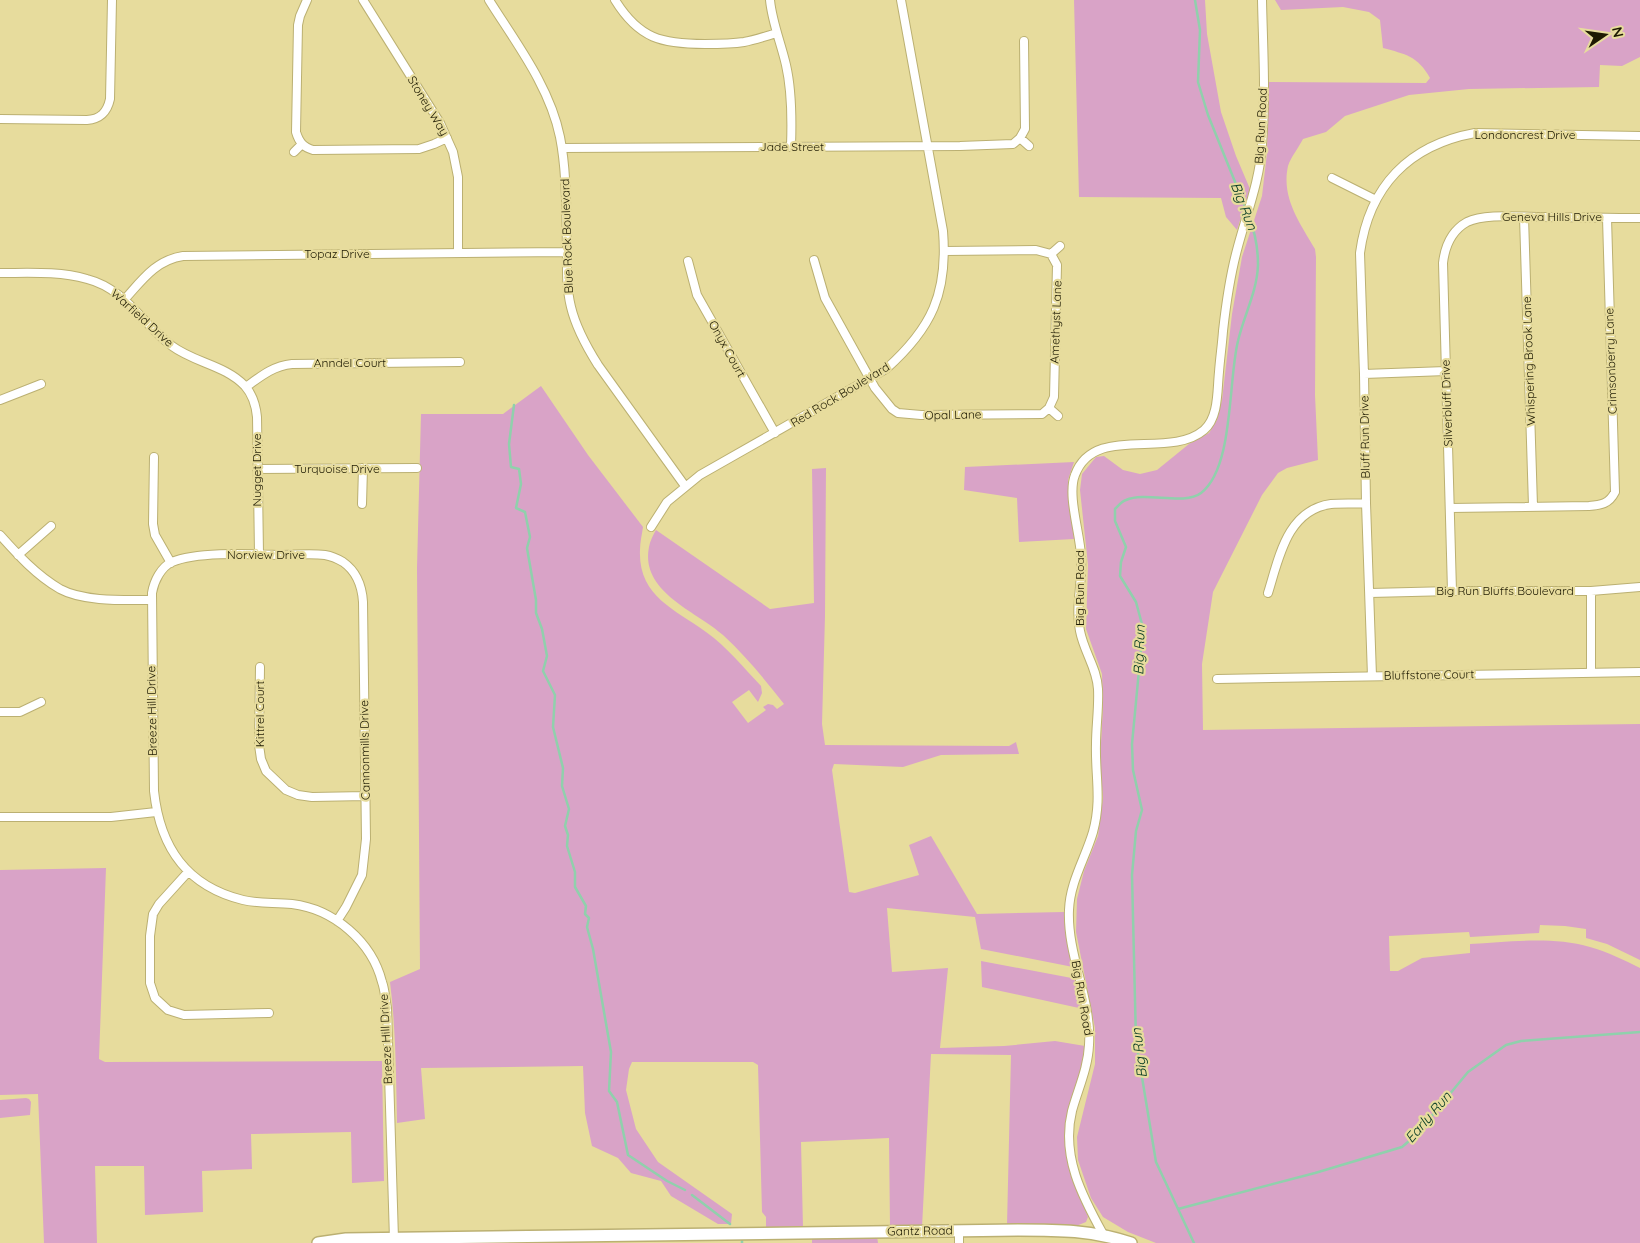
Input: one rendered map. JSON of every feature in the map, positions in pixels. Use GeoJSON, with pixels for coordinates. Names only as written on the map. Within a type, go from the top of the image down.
{"type":"FeatureCollection","features":[{"type":"Feature","properties":{"kind":"main road","name":"Gantz Road"},"geometry":{"type":"LineString","coordinates":[[318,1243],[346,1239],[394,1238],[590,1239],[1047,1230],[1103,1234],[1131,1243]]}},
{"type":"Feature","properties":{"kind":"street"},"geometry":{"type":"LineString","coordinates":[[0,119],[87,120],[104,114],[110,99],[112,0]]}},
{"type":"Feature","properties":{"kind":"street"},"geometry":{"type":"LineString","coordinates":[[307,0],[300,16],[297,35],[296,132],[302,144],[313,150],[419,148],[447,138]]}},
{"type":"Feature","properties":{"kind":"street","name":"Stoney Way"},"geometry":{"type":"LineString","coordinates":[[363,0],[440,124],[453,152],[458,176],[458,253]]}},
{"type":"Feature","properties":{"kind":"street","name":"Blue Rock Boulevard"},"geometry":{"type":"LineString","coordinates":[[489,0],[540,83],[558,129],[565,181],[567,285],[577,326],[586,346],[685,486]]}},
{"type":"Feature","properties":{"kind":"street"},"geometry":{"type":"LineString","coordinates":[[614,0],[635,26],[647,35],[664,42],[681,44],[743,42],[777,33]]}},
{"type":"Feature","properties":{"kind":"street"},"geometry":{"type":"LineString","coordinates":[[770,0],[771,12],[786,66],[789,85],[792,146]]}},
{"type":"Feature","properties":{"kind":"street","name":"Red Rock Boulevard"},"geometry":{"type":"LineString","coordinates":[[651,527],[667,502],[700,475],[870,380],[886,369],[905,352],[921,332],[932,311],[940,290],[944,271],[945,251],[901,0]]}},
{"type":"Feature","properties":{"kind":"street","name":"Big Run Road"},"geometry":{"type":"LineString","coordinates":[[1103,1234],[1088,1206],[1075,1175],[1070,1155],[1069,1137],[1072,1112],[1088,1056],[1090,1037],[1081,982],[1070,934],[1070,897],[1077,871],[1092,835],[1097,815],[1099,793],[1096,757],[1098,679],[1080,632],[1079,606],[1082,560],[1072,494],[1073,479],[1080,465],[1097,451],[1112,446],[1159,444],[1187,439],[1201,432],[1211,421],[1218,393],[1226,312],[1236,253],[1255,190],[1262,144],[1262,0]]}},
{"type":"Feature","properties":{"kind":"street"},"geometry":{"type":"LineString","coordinates":[[1024,41],[1025,129],[1020,138],[1029,146]]}},
{"type":"Feature","properties":{"kind":"street","name":"Londoncrest Drive"},"geometry":{"type":"LineString","coordinates":[[1376,200],[1390,179],[1405,163],[1436,144],[1457,136],[1475,133],[1640,136]]}},
{"type":"Feature","properties":{"kind":"street","name":"Jade Street"},"geometry":{"type":"LineString","coordinates":[[562,148],[927,146],[1013,144],[1020,138]]}},
{"type":"Feature","properties":{"kind":"street"},"geometry":{"type":"LineString","coordinates":[[294,152],[302,144]]}},
{"type":"Feature","properties":{"kind":"street"},"geometry":{"type":"LineString","coordinates":[[1332,178],[1376,200]]}},
{"type":"Feature","properties":{"kind":"street","name":"Bluff Run Drive"},"geometry":{"type":"LineString","coordinates":[[1372,676],[1360,252],[1363,235],[1376,200]]}},
{"type":"Feature","properties":{"kind":"street","name":"Whispering Brook Lane"},"geometry":{"type":"LineString","coordinates":[[1524,217],[1533,506]]}},
{"type":"Feature","properties":{"kind":"street","name":"Geneva Hills Drive"},"geometry":{"type":"LineString","coordinates":[[1466,223],[1476,218],[1640,218]]}},
{"type":"Feature","properties":{"kind":"street","name":"Crimsonberry Lane"},"geometry":{"type":"LineString","coordinates":[[1533,506],[1603,505],[1608,502],[1615,492],[1607,218]]}},
{"type":"Feature","properties":{"kind":"street","name":"Silverbluff Drive"},"geometry":{"type":"LineString","coordinates":[[1452,591],[1443,263],[1445,249],[1450,237],[1466,223]]}},
{"type":"Feature","properties":{"kind":"street"},"geometry":{"type":"LineString","coordinates":[[945,251],[1036,250],[1051,254],[1060,246]]}},
{"type":"Feature","properties":{"kind":"street","name":"Topaz Drive"},"geometry":{"type":"LineString","coordinates":[[125,299],[153,268],[172,257],[567,252]]}},
{"type":"Feature","properties":{"kind":"street","name":"Amethyst Lane"},"geometry":{"type":"LineString","coordinates":[[1049,408],[1054,396],[1057,265],[1051,254]]}},
{"type":"Feature","properties":{"kind":"street","name":"Onyx Court"},"geometry":{"type":"LineString","coordinates":[[688,260],[697,295],[775,433]]}},
{"type":"Feature","properties":{"kind":"street","name":"Opal Lane"},"geometry":{"type":"LineString","coordinates":[[814,260],[824,298],[870,380],[892,409],[898,413],[906,415],[1042,414],[1049,408]]}},
{"type":"Feature","properties":{"kind":"street","name":"Warfield Drive"},"geometry":{"type":"LineString","coordinates":[[0,273],[52,273],[88,279],[108,288],[125,299],[172,346],[191,357],[224,370],[246,387]]}},
{"type":"Feature","properties":{"kind":"street","name":"Anndel Court"},"geometry":{"type":"LineString","coordinates":[[246,387],[281,365],[460,362]]}},
{"type":"Feature","properties":{"kind":"street"},"geometry":{"type":"LineString","coordinates":[[1364,374],[1446,371]]}},
{"type":"Feature","properties":{"kind":"street"},"geometry":{"type":"LineString","coordinates":[[0,400],[40,384]]}},
{"type":"Feature","properties":{"kind":"street","name":"Nugget Drive"},"geometry":{"type":"LineString","coordinates":[[246,387],[256,407],[259,554]]}},
{"type":"Feature","properties":{"kind":"street"},"geometry":{"type":"LineString","coordinates":[[1049,408],[1058,416]]}},
{"type":"Feature","properties":{"kind":"street"},"geometry":{"type":"LineString","coordinates":[[154,457],[153,524],[155,534],[171,563]]}},
{"type":"Feature","properties":{"kind":"street"},"geometry":{"type":"LineString","coordinates":[[362,504],[363,468]]}},
{"type":"Feature","properties":{"kind":"street","name":"Turquoise Drive"},"geometry":{"type":"LineString","coordinates":[[258,469],[417,468]]}},
{"type":"Feature","properties":{"kind":"street"},"geometry":{"type":"LineString","coordinates":[[1268,593],[1286,539],[1301,517],[1315,508],[1330,504],[1366,503]]}},
{"type":"Feature","properties":{"kind":"street"},"geometry":{"type":"LineString","coordinates":[[1450,508],[1533,506]]}},
{"type":"Feature","properties":{"kind":"street"},"geometry":{"type":"LineString","coordinates":[[18,555],[51,526]]}},
{"type":"Feature","properties":{"kind":"street"},"geometry":{"type":"LineString","coordinates":[[0,535],[38,574],[62,590],[88,597],[117,600],[152,600]]}},
{"type":"Feature","properties":{"kind":"street","name":"Norview Drive"},"geometry":{"type":"LineString","coordinates":[[171,563],[195,556],[259,554],[326,556],[342,562],[355,575]]}},
{"type":"Feature","properties":{"kind":"street","name":"Breeze Hill Drive"},"geometry":{"type":"LineString","coordinates":[[171,563],[164,567],[156,580],[153,587],[152,600],[154,791],[156,812],[161,830],[168,846],[188,872],[205,885],[226,896],[245,901],[293,904],[316,910],[337,920],[364,945],[373,958],[382,981],[387,1008],[394,1238]]}},
{"type":"Feature","properties":{"kind":"street","name":"Cannonmills Drive"},"geometry":{"type":"LineString","coordinates":[[337,920],[346,908],[362,875],[366,839],[363,602],[359,583],[355,575]]}},
{"type":"Feature","properties":{"kind":"street","name":"Big Run Bluffs Boulevard"},"geometry":{"type":"LineString","coordinates":[[1370,593],[1591,591],[1640,588]]}},
{"type":"Feature","properties":{"kind":"street"},"geometry":{"type":"LineString","coordinates":[[1591,591],[1591,673]]}},
{"type":"Feature","properties":{"kind":"street","name":"Kittrel Court"},"geometry":{"type":"LineString","coordinates":[[260,667],[258,745],[266,771],[286,790],[298,795],[312,797],[366,796]]}},
{"type":"Feature","properties":{"kind":"street","name":"Bluffstone Court"},"geometry":{"type":"LineString","coordinates":[[1217,679],[1640,672]]}},
{"type":"Feature","properties":{"kind":"street"},"geometry":{"type":"LineString","coordinates":[[0,712],[20,712],[41,702]]}},
{"type":"Feature","properties":{"kind":"street"},"geometry":{"type":"LineString","coordinates":[[0,818],[111,817],[156,812]]}},
{"type":"Feature","properties":{"kind":"street"},"geometry":{"type":"LineString","coordinates":[[188,872],[159,904],[154,914],[150,936],[150,982],[155,998],[168,1010],[184,1015],[270,1013]]}},
{"type":"Feature","properties":{"kind":"street"},"geometry":{"type":"LineString","coordinates":[[959,1231],[959,1243]]}},
{"type":"Feature","properties":{"kind":"shaded area"},"geometry":{"type":"Polygon","coordinates":[[[1074,0],[1205,0],[1207,34],[1221,112],[1250,189],[1237,230],[1226,217],[1221,198],[1079,197],[1074,0]]]}},
{"type":"Feature","properties":{"kind":"shaded area"},"geometry":{"type":"Polygon","coordinates":[[[1275,0],[1640,0],[1640,57],[1622,66],[1600,65],[1599,87],[1469,89],[1409,95],[1345,116],[1326,132],[1303,139],[1288,166],[1287,189],[1293,210],[1315,249],[1316,257],[1315,395],[1318,460],[1287,468],[1278,473],[1262,495],[1213,592],[1202,664],[1203,730],[1640,724],[1640,960],[1607,944],[1586,938],[1586,929],[1565,926],[1540,925],[1539,933],[1470,937],[1469,932],[1389,936],[1390,971],[1398,971],[1422,958],[1470,953],[1470,944],[1530,941],[1560,942],[1590,947],[1640,968],[1640,1243],[1156,1243],[1128,1232],[1103,1217],[1091,1198],[1078,1160],[1077,1137],[1095,1064],[1095,1028],[1076,932],[1077,899],[1084,871],[1098,836],[1103,798],[1100,762],[1103,706],[1102,674],[1086,629],[1088,565],[1080,490],[1082,474],[1096,457],[1104,456],[1123,470],[1140,474],[1157,470],[1189,444],[1209,433],[1217,420],[1222,400],[1232,314],[1242,257],[1262,196],[1267,153],[1268,82],[1426,83],[1430,78],[1416,60],[1404,54],[1383,48],[1380,20],[1369,12],[1343,7],[1281,10],[1275,0]]]}},
{"type":"Feature","properties":{"kind":"shaded area"},"geometry":{"type":"Polygon","coordinates":[[[541,386],[588,455],[643,527],[640,547],[641,566],[645,579],[652,590],[660,600],[721,644],[761,686],[762,693],[758,702],[749,690],[732,702],[748,723],[766,710],[763,707],[768,704],[773,705],[777,709],[784,704],[723,635],[672,599],[661,588],[653,576],[648,563],[650,543],[656,530],[770,609],[814,603],[812,469],[826,468],[822,724],[825,745],[1009,746],[1016,742],[1019,754],[941,755],[903,767],[834,764],[832,770],[849,892],[855,893],[919,875],[909,845],[931,836],[977,914],[1064,912],[1073,967],[981,949],[975,917],[887,908],[892,972],[948,968],[940,1048],[1004,1046],[1055,1041],[1085,1046],[1068,1137],[1071,1171],[1088,1217],[1086,1222],[1076,1226],[1007,1225],[1011,1055],[931,1054],[922,1227],[890,1227],[889,1138],[801,1142],[803,1228],[766,1229],[766,1217],[762,1212],[758,1065],[753,1062],[632,1062],[626,1090],[636,1129],[658,1162],[732,1214],[731,1224],[718,1224],[671,1196],[661,1181],[631,1173],[618,1158],[592,1146],[585,1113],[583,1066],[421,1068],[425,1119],[397,1123],[395,1035],[390,982],[420,969],[417,568],[421,414],[503,414],[541,386]]]}},
{"type":"Feature","properties":{"kind":"shaded area"},"geometry":{"type":"Polygon","coordinates":[[[1074,462],[1068,480],[1074,539],[1019,542],[1017,498],[964,490],[965,467],[1074,462]]]}},
{"type":"Feature","properties":{"kind":"shaded area"},"geometry":{"type":"Polygon","coordinates":[[[106,868],[99,1059],[105,1062],[382,1061],[384,1181],[352,1183],[351,1132],[251,1134],[252,1169],[202,1171],[203,1212],[145,1215],[144,1166],[95,1166],[97,1243],[44,1243],[38,1094],[0,1095],[0,870],[106,868]]]}},
{"type":"Feature","properties":{"kind":"shaded area"},"geometry":{"type":"Polygon","coordinates":[[[981,961],[1077,979],[1081,1003],[1079,1008],[982,987],[981,961]]]}},
{"type":"Feature","properties":{"kind":"shaded area"},"geometry":{"type":"Polygon","coordinates":[[[26,1098],[31,1102],[30,1115],[0,1118],[0,1100],[26,1098]]]}},
{"type":"Feature","properties":{"kind":"shaded area"},"geometry":{"type":"Polygon","coordinates":[[[877,1236],[878,1243],[812,1243],[812,1237],[877,1236]]]}},
{"type":"Feature","properties":{"kind":"waterway","name":"Big Run"},"geometry":{"type":"LineString","coordinates":[[1195,0],[1200,30],[1198,82],[1208,115],[1246,209]]}},
{"type":"Feature","properties":{"kind":"waterway","name":"Big Run"},"geometry":{"type":"LineString","coordinates":[[1194,1243],[1156,1162],[1136,1041],[1132,875],[1136,831],[1142,810],[1133,770],[1132,744],[1143,628],[1136,602],[1120,576],[1121,562],[1126,547],[1115,521],[1115,509],[1123,501],[1134,498],[1175,499],[1194,497],[1201,493],[1212,481],[1225,444],[1238,341],[1257,275],[1257,246],[1249,217]]}},
{"type":"Feature","properties":{"kind":"waterway"},"geometry":{"type":"LineString","coordinates":[[514,405],[509,444],[511,467],[519,469],[521,484],[516,508],[525,512],[530,537],[527,548],[536,600],[536,613],[542,629],[547,656],[543,671],[555,695],[553,727],[563,768],[562,786],[569,809],[565,826],[568,835],[567,846],[575,872],[575,887],[586,906],[585,914],[589,918],[587,927],[593,949],[611,1052],[609,1091],[617,1102],[628,1155],[667,1181],[685,1190]]}},
{"type":"Feature","properties":{"kind":"waterway","name":"Early Run"},"geometry":{"type":"LineString","coordinates":[[1178,1209],[1315,1173],[1402,1147],[1415,1136],[1468,1072],[1506,1045],[1521,1041],[1640,1032]]}},
{"type":"Feature","properties":{"kind":"waterway"},"geometry":{"type":"LineString","coordinates":[[692,1195],[730,1224]]}}]}
